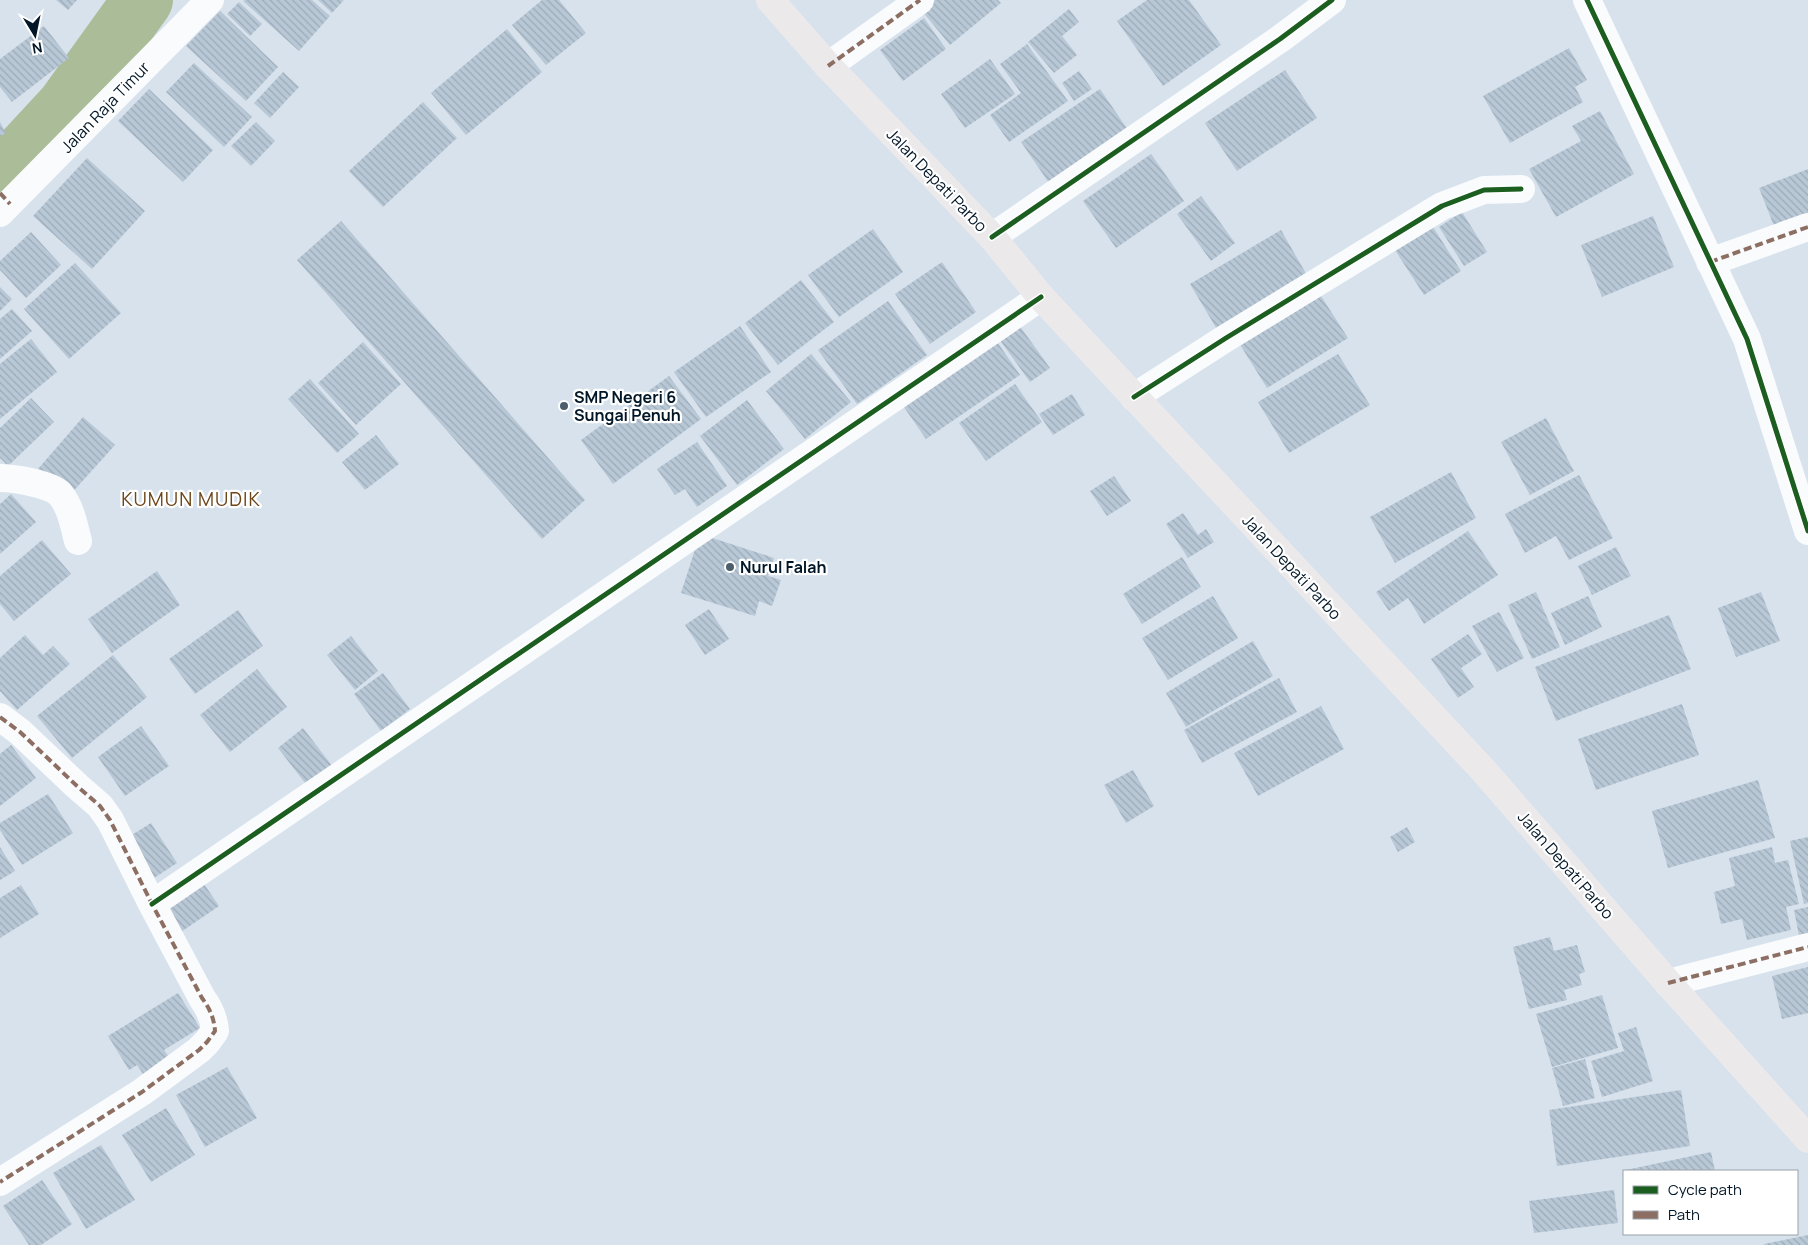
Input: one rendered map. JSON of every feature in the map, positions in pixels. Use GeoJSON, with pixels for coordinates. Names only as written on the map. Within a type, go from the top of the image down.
{"type":"FeatureCollection","features":[{"type":"Feature","properties":{"kind":"main road","name":"Jalan Depati Parbo"},"geometry":{"type":"LineString","coordinates":[[770,0],[828,66],[992,237],[1041,297],[1484,771],[1668,983],[1808,1139]]}},
{"type":"Feature","properties":{"kind":"street","name":"Jalan Raja Timur"},"geometry":{"type":"LineString","coordinates":[[3,203],[210,0]]}},
{"type":"Feature","properties":{"kind":"street"},"geometry":{"type":"LineString","coordinates":[[828,66],[920,0]]}},
{"type":"Feature","properties":{"kind":"street"},"geometry":{"type":"LineString","coordinates":[[992,237],[1280,39],[1332,0]]}},
{"type":"Feature","properties":{"kind":"street"},"geometry":{"type":"LineString","coordinates":[[1587,0],[1747,339],[1808,531]]}},
{"type":"Feature","properties":{"kind":"street"},"geometry":{"type":"LineString","coordinates":[[1134,397],[1226,338],[1442,206],[1484,190],[1522,189]]}},
{"type":"Feature","properties":{"kind":"street"},"geometry":{"type":"LineString","coordinates":[[1710,262],[1808,227]]}},
{"type":"Feature","properties":{"kind":"street"},"geometry":{"type":"LineString","coordinates":[[152,904],[1041,297]]}},
{"type":"Feature","properties":{"kind":"street"},"geometry":{"type":"LineString","coordinates":[[0,478],[37,484],[59,493],[70,512],[78,541]]}},
{"type":"Feature","properties":{"kind":"street"},"geometry":{"type":"LineString","coordinates":[[0,717],[20,732],[100,806],[110,820],[152,904],[209,1008],[214,1020],[215,1031],[207,1042],[193,1054],[142,1092],[0,1182]]}},
{"type":"Feature","properties":{"kind":"street"},"geometry":{"type":"LineString","coordinates":[[1668,983],[1808,947]]}},
{"type":"Feature","properties":{"kind":"building"},"geometry":{"type":"Polygon","coordinates":[[[56,0],[77,0],[68,10],[56,0]]]}},
{"type":"Feature","properties":{"kind":"building"},"geometry":{"type":"Polygon","coordinates":[[[312,0],[330,16],[299,51],[243,1],[312,0]]]}},
{"type":"Feature","properties":{"kind":"building"},"geometry":{"type":"Polygon","coordinates":[[[318,0],[344,0],[332,13],[318,0]]]}},
{"type":"Feature","properties":{"kind":"building"},"geometry":{"type":"Polygon","coordinates":[[[542,0],[559,0],[586,33],[546,65],[512,25],[542,0]]]}},
{"type":"Feature","properties":{"kind":"building"},"geometry":{"type":"Polygon","coordinates":[[[935,0],[998,0],[1001,3],[950,45],[922,11],[935,0]]]}},
{"type":"Feature","properties":{"kind":"building"},"geometry":{"type":"Polygon","coordinates":[[[1147,0],[1189,0],[1221,45],[1163,86],[1117,21],[1147,0]]]}},
{"type":"Feature","properties":{"kind":"building"},"geometry":{"type":"Polygon","coordinates":[[[239,2],[262,24],[250,36],[227,14],[239,2]]]}},
{"type":"Feature","properties":{"kind":"building"},"geometry":{"type":"Polygon","coordinates":[[[1069,9],[1079,22],[1062,36],[1077,55],[1054,73],[1028,42],[1069,9]]]}},
{"type":"Feature","properties":{"kind":"building"},"geometry":{"type":"Polygon","coordinates":[[[220,11],[278,67],[246,101],[186,46],[220,11]]]}},
{"type":"Feature","properties":{"kind":"building"},"geometry":{"type":"Polygon","coordinates":[[[924,18],[946,49],[903,81],[880,50],[924,18]]]}},
{"type":"Feature","properties":{"kind":"building"},"geometry":{"type":"Polygon","coordinates":[[[44,26],[69,58],[12,102],[0,87],[0,59],[44,26]]]}},
{"type":"Feature","properties":{"kind":"building"},"geometry":{"type":"Polygon","coordinates":[[[507,29],[542,72],[466,135],[431,93],[507,29]]]}},
{"type":"Feature","properties":{"kind":"building"},"geometry":{"type":"Polygon","coordinates":[[[1027,44],[1068,101],[1009,142],[990,115],[1021,93],[1000,64],[1027,44]]]}},
{"type":"Feature","properties":{"kind":"building"},"geometry":{"type":"Polygon","coordinates":[[[1569,48],[1587,80],[1575,87],[1583,102],[1510,143],[1483,96],[1569,48]]]}},
{"type":"Feature","properties":{"kind":"building"},"geometry":{"type":"Polygon","coordinates":[[[990,59],[1015,94],[965,128],[941,94],[990,59]]]}},
{"type":"Feature","properties":{"kind":"building"},"geometry":{"type":"Polygon","coordinates":[[[194,63],[252,117],[224,147],[166,92],[194,63]]]}},
{"type":"Feature","properties":{"kind":"building"},"geometry":{"type":"Polygon","coordinates":[[[1285,70],[1317,118],[1237,171],[1205,123],[1285,70]]]}},
{"type":"Feature","properties":{"kind":"building"},"geometry":{"type":"Polygon","coordinates":[[[1079,71],[1092,89],[1074,101],[1062,83],[1079,71]]]}},
{"type":"Feature","properties":{"kind":"building"},"geometry":{"type":"Polygon","coordinates":[[[283,72],[299,87],[270,118],[254,103],[283,72]]]}},
{"type":"Feature","properties":{"kind":"building"},"geometry":{"type":"Polygon","coordinates":[[[149,89],[213,150],[183,182],[118,121],[149,89]]]}},
{"type":"Feature","properties":{"kind":"building"},"geometry":{"type":"Polygon","coordinates":[[[1100,89],[1128,130],[1049,183],[1021,142],[1100,89]]]}},
{"type":"Feature","properties":{"kind":"building"},"geometry":{"type":"Polygon","coordinates":[[[423,102],[457,138],[383,207],[349,171],[423,102]]]}},
{"type":"Feature","properties":{"kind":"building"},"geometry":{"type":"Polygon","coordinates":[[[1600,111],[1634,174],[1556,217],[1529,169],[1581,141],[1572,126],[1600,111]]]}},
{"type":"Feature","properties":{"kind":"building"},"geometry":{"type":"Polygon","coordinates":[[[0,122],[6,133],[0,136],[0,122]]]}},
{"type":"Feature","properties":{"kind":"building"},"geometry":{"type":"Polygon","coordinates":[[[256,122],[275,141],[251,166],[231,146],[256,122]]]}},
{"type":"Feature","properties":{"kind":"building"},"geometry":{"type":"Polygon","coordinates":[[[1151,154],[1184,201],[1116,248],[1083,201],[1151,154]]]}},
{"type":"Feature","properties":{"kind":"building"},"geometry":{"type":"Polygon","coordinates":[[[87,158],[145,211],[92,269],[33,216],[87,158]]]}},
{"type":"Feature","properties":{"kind":"building"},"geometry":{"type":"Polygon","coordinates":[[[1808,169],[1808,219],[1776,231],[1759,188],[1808,169]]]}},
{"type":"Feature","properties":{"kind":"building"},"geometry":{"type":"Polygon","coordinates":[[[1201,196],[1235,243],[1211,261],[1177,214],[1201,196]]]}},
{"type":"Feature","properties":{"kind":"building"},"geometry":{"type":"Polygon","coordinates":[[[1462,212],[1487,252],[1464,266],[1439,227],[1462,212]]]}},
{"type":"Feature","properties":{"kind":"building"},"geometry":{"type":"Polygon","coordinates":[[[1653,216],[1674,267],[1602,297],[1581,245],[1653,216]]]}},
{"type":"Feature","properties":{"kind":"building"},"geometry":{"type":"Polygon","coordinates":[[[341,221],[585,500],[542,539],[297,260],[341,221]]]}},
{"type":"Feature","properties":{"kind":"building"},"geometry":{"type":"Polygon","coordinates":[[[1433,227],[1461,271],[1424,295],[1395,250],[1433,227]]]}},
{"type":"Feature","properties":{"kind":"building"},"geometry":{"type":"Polygon","coordinates":[[[873,229],[903,272],[839,317],[808,275],[873,229]]]}},
{"type":"Feature","properties":{"kind":"building"},"geometry":{"type":"Polygon","coordinates":[[[1281,230],[1308,277],[1218,331],[1190,284],[1281,230]]]}},
{"type":"Feature","properties":{"kind":"building"},"geometry":{"type":"Polygon","coordinates":[[[31,232],[61,265],[26,298],[0,270],[0,261],[31,232]]]}},
{"type":"Feature","properties":{"kind":"building"},"geometry":{"type":"Polygon","coordinates":[[[942,262],[976,312],[930,344],[895,294],[942,262]]]}},
{"type":"Feature","properties":{"kind":"building"},"geometry":{"type":"Polygon","coordinates":[[[75,263],[121,313],[69,359],[24,309],[75,263]]]}},
{"type":"Feature","properties":{"kind":"building"},"geometry":{"type":"Polygon","coordinates":[[[801,280],[834,322],[778,365],[745,323],[801,280]]]}},
{"type":"Feature","properties":{"kind":"building"},"geometry":{"type":"Polygon","coordinates":[[[0,287],[12,299],[0,311],[0,287]]]}},
{"type":"Feature","properties":{"kind":"building"},"geometry":{"type":"Polygon","coordinates":[[[1319,293],[1348,338],[1267,388],[1239,343],[1319,293]]]}},
{"type":"Feature","properties":{"kind":"building"},"geometry":{"type":"Polygon","coordinates":[[[888,301],[927,355],[857,404],[818,350],[888,301]]]}},
{"type":"Feature","properties":{"kind":"building"},"geometry":{"type":"Polygon","coordinates":[[[12,309],[32,331],[0,359],[0,319],[12,309]]]}},
{"type":"Feature","properties":{"kind":"building"},"geometry":{"type":"Polygon","coordinates":[[[1014,318],[1050,368],[1030,382],[994,332],[1014,318]]]}},
{"type":"Feature","properties":{"kind":"building"},"geometry":{"type":"Polygon","coordinates":[[[740,326],[771,372],[706,417],[674,372],[740,326]]]}},
{"type":"Feature","properties":{"kind":"building"},"geometry":{"type":"Polygon","coordinates":[[[993,336],[1020,375],[926,439],[899,400],[993,336]]]}},
{"type":"Feature","properties":{"kind":"building"},"geometry":{"type":"Polygon","coordinates":[[[31,339],[57,372],[0,419],[0,364],[31,339]]]}},
{"type":"Feature","properties":{"kind":"building"},"geometry":{"type":"Polygon","coordinates":[[[363,342],[401,384],[356,425],[318,383],[363,342]]]}},
{"type":"Feature","properties":{"kind":"building"},"geometry":{"type":"Polygon","coordinates":[[[811,354],[851,402],[805,439],[766,391],[811,354]]]}},
{"type":"Feature","properties":{"kind":"building"},"geometry":{"type":"Polygon","coordinates":[[[1338,354],[1370,405],[1289,453],[1258,402],[1338,354]]]}},
{"type":"Feature","properties":{"kind":"building"},"geometry":{"type":"Polygon","coordinates":[[[669,376],[701,419],[613,484],[581,440],[669,376]]]}},
{"type":"Feature","properties":{"kind":"building"},"geometry":{"type":"Polygon","coordinates":[[[310,379],[359,434],[337,453],[288,399],[310,379]]]}},
{"type":"Feature","properties":{"kind":"building"},"geometry":{"type":"Polygon","coordinates":[[[1015,384],[1042,422],[986,461],[959,423],[1015,384]]]}},
{"type":"Feature","properties":{"kind":"building"},"geometry":{"type":"Polygon","coordinates":[[[1072,394],[1085,415],[1053,435],[1039,414],[1072,394]]]}},
{"type":"Feature","properties":{"kind":"building"},"geometry":{"type":"Polygon","coordinates":[[[31,398],[54,422],[8,466],[0,458],[0,428],[31,398]]]}},
{"type":"Feature","properties":{"kind":"building"},"geometry":{"type":"Polygon","coordinates":[[[747,400],[784,449],[737,485],[700,436],[747,400]]]}},
{"type":"Feature","properties":{"kind":"building"},"geometry":{"type":"Polygon","coordinates":[[[83,417],[115,445],[69,496],[38,469],[83,417]]]}},
{"type":"Feature","properties":{"kind":"building"},"geometry":{"type":"Polygon","coordinates":[[[1546,418],[1574,471],[1530,495],[1501,442],[1546,418]]]}},
{"type":"Feature","properties":{"kind":"building"},"geometry":{"type":"Polygon","coordinates":[[[376,435],[399,464],[365,490],[342,462],[376,435]]]}},
{"type":"Feature","properties":{"kind":"building"},"geometry":{"type":"Polygon","coordinates":[[[697,442],[727,486],[697,507],[685,489],[675,495],[657,469],[697,442]]]}},
{"type":"Feature","properties":{"kind":"building"},"geometry":{"type":"Polygon","coordinates":[[[1451,472],[1476,518],[1395,563],[1370,517],[1451,472]]]}},
{"type":"Feature","properties":{"kind":"building"},"geometry":{"type":"Polygon","coordinates":[[[1579,475],[1613,538],[1569,560],[1556,536],[1525,553],[1505,514],[1579,475]]]}},
{"type":"Feature","properties":{"kind":"building"},"geometry":{"type":"Polygon","coordinates":[[[1114,476],[1131,501],[1107,516],[1090,491],[1114,476]]]}},
{"type":"Feature","properties":{"kind":"building"},"geometry":{"type":"Polygon","coordinates":[[[11,494],[36,522],[0,554],[0,504],[11,494]]]}},
{"type":"Feature","properties":{"kind":"building"},"geometry":{"type":"Polygon","coordinates":[[[1183,513],[1198,535],[1206,529],[1214,542],[1188,558],[1166,524],[1183,513]]]}},
{"type":"Feature","properties":{"kind":"building"},"geometry":{"type":"Polygon","coordinates":[[[1468,531],[1498,575],[1424,624],[1408,598],[1389,611],[1376,592],[1468,531]]]}},
{"type":"Feature","properties":{"kind":"building","name":"Nurul Falah"},"geometry":{"type":"Polygon","coordinates":[[[700,534],[774,558],[768,576],[781,580],[772,606],[759,601],[755,616],[681,593],[700,534]]]}},
{"type":"Feature","properties":{"kind":"building"},"geometry":{"type":"Polygon","coordinates":[[[42,540],[71,574],[14,621],[0,604],[0,576],[42,540]]]}},
{"type":"Feature","properties":{"kind":"building"},"geometry":{"type":"Polygon","coordinates":[[[1616,547],[1631,576],[1592,595],[1578,566],[1616,547]]]}},
{"type":"Feature","properties":{"kind":"building"},"geometry":{"type":"Polygon","coordinates":[[[1182,557],[1201,587],[1142,624],[1123,594],[1182,557]]]}},
{"type":"Feature","properties":{"kind":"building"},"geometry":{"type":"Polygon","coordinates":[[[157,571],[180,605],[112,653],[88,619],[157,571]]]}},
{"type":"Feature","properties":{"kind":"building"},"geometry":{"type":"Polygon","coordinates":[[[1536,592],[1560,647],[1532,659],[1508,605],[1536,592]]]}},
{"type":"Feature","properties":{"kind":"building"},"geometry":{"type":"Polygon","coordinates":[[[1761,592],[1780,641],[1736,657],[1718,608],[1761,592]]]}},
{"type":"Feature","properties":{"kind":"building"},"geometry":{"type":"Polygon","coordinates":[[[1213,596],[1238,638],[1168,680],[1142,638],[1213,596]]]}},
{"type":"Feature","properties":{"kind":"building"},"geometry":{"type":"Polygon","coordinates":[[[1588,596],[1602,627],[1565,645],[1551,613],[1588,596]]]}},
{"type":"Feature","properties":{"kind":"building"},"geometry":{"type":"Polygon","coordinates":[[[709,609],[729,639],[705,655],[685,625],[709,609]]]}},
{"type":"Feature","properties":{"kind":"building"},"geometry":{"type":"Polygon","coordinates":[[[238,610],[263,646],[195,694],[169,659],[238,610]]]}},
{"type":"Feature","properties":{"kind":"building"},"geometry":{"type":"Polygon","coordinates":[[[1499,612],[1524,658],[1497,672],[1472,626],[1499,612]]]}},
{"type":"Feature","properties":{"kind":"building"},"geometry":{"type":"Polygon","coordinates":[[[1669,615],[1691,669],[1556,721],[1535,667],[1669,615]]]}},
{"type":"Feature","properties":{"kind":"building"},"geometry":{"type":"Polygon","coordinates":[[[1468,634],[1482,654],[1461,668],[1474,687],[1458,698],[1431,659],[1468,634]]]}},
{"type":"Feature","properties":{"kind":"building"},"geometry":{"type":"Polygon","coordinates":[[[25,635],[43,655],[53,646],[70,664],[17,710],[0,691],[0,658],[25,635]]]}},
{"type":"Feature","properties":{"kind":"building"},"geometry":{"type":"Polygon","coordinates":[[[351,636],[378,671],[355,690],[327,655],[351,636]]]}},
{"type":"Feature","properties":{"kind":"building"},"geometry":{"type":"Polygon","coordinates":[[[1253,641],[1273,676],[1186,727],[1166,693],[1253,641]]]}},
{"type":"Feature","properties":{"kind":"building"},"geometry":{"type":"Polygon","coordinates":[[[113,655],[147,697],[72,758],[37,716],[113,655]]]}},
{"type":"Feature","properties":{"kind":"building"},"geometry":{"type":"Polygon","coordinates":[[[257,669],[287,707],[230,752],[200,715],[257,669]]]}},
{"type":"Feature","properties":{"kind":"building"},"geometry":{"type":"Polygon","coordinates":[[[383,673],[410,709],[381,731],[354,694],[383,673]]]}},
{"type":"Feature","properties":{"kind":"building"},"geometry":{"type":"Polygon","coordinates":[[[1279,678],[1297,712],[1202,763],[1184,730],[1279,678]]]}},
{"type":"Feature","properties":{"kind":"building"},"geometry":{"type":"Polygon","coordinates":[[[1682,704],[1699,755],[1596,790],[1578,739],[1682,704]]]}},
{"type":"Feature","properties":{"kind":"building"},"geometry":{"type":"Polygon","coordinates":[[[1321,706],[1344,749],[1258,796],[1234,753],[1321,706]]]}},
{"type":"Feature","properties":{"kind":"building"},"geometry":{"type":"Polygon","coordinates":[[[141,726],[169,766],[125,796],[98,757],[141,726]]]}},
{"type":"Feature","properties":{"kind":"building"},"geometry":{"type":"Polygon","coordinates":[[[303,728],[337,772],[312,792],[278,748],[303,728]]]}},
{"type":"Feature","properties":{"kind":"building"},"geometry":{"type":"Polygon","coordinates":[[[11,745],[36,778],[0,806],[0,754],[11,745]]]}},
{"type":"Feature","properties":{"kind":"building"},"geometry":{"type":"Polygon","coordinates":[[[1133,770],[1154,806],[1126,823],[1104,785],[1133,770]]]}},
{"type":"Feature","properties":{"kind":"building"},"geometry":{"type":"Polygon","coordinates":[[[1758,780],[1775,838],[1668,868],[1652,811],[1758,780]]]}},
{"type":"Feature","properties":{"kind":"building"},"geometry":{"type":"Polygon","coordinates":[[[48,794],[73,833],[22,865],[0,830],[0,823],[48,794]]]}},
{"type":"Feature","properties":{"kind":"building"},"geometry":{"type":"Polygon","coordinates":[[[151,823],[177,863],[154,878],[127,838],[151,823]]]}},
{"type":"Feature","properties":{"kind":"building"},"geometry":{"type":"Polygon","coordinates":[[[1407,827],[1415,842],[1398,852],[1390,837],[1407,827]]]}},
{"type":"Feature","properties":{"kind":"building"},"geometry":{"type":"Polygon","coordinates":[[[1808,837],[1808,903],[1804,904],[1790,841],[1808,837]]]}},
{"type":"Feature","properties":{"kind":"building"},"geometry":{"type":"Polygon","coordinates":[[[0,847],[15,871],[0,880],[0,847]]]}},
{"type":"Feature","properties":{"kind":"building"},"geometry":{"type":"Polygon","coordinates":[[[1772,847],[1775,863],[1788,860],[1799,904],[1786,907],[1791,930],[1747,940],[1742,919],[1721,924],[1714,892],[1735,886],[1729,858],[1772,847]]]}},
{"type":"Feature","properties":{"kind":"building"},"geometry":{"type":"Polygon","coordinates":[[[200,878],[219,906],[181,932],[162,903],[200,878]]]}},
{"type":"Feature","properties":{"kind":"building"},"geometry":{"type":"Polygon","coordinates":[[[21,885],[39,914],[0,938],[0,898],[21,885]]]}},
{"type":"Feature","properties":{"kind":"building"},"geometry":{"type":"Polygon","coordinates":[[[1808,907],[1808,939],[1800,941],[1794,910],[1808,907]]]}},
{"type":"Feature","properties":{"kind":"building"},"geometry":{"type":"Polygon","coordinates":[[[1550,937],[1554,951],[1577,945],[1585,972],[1579,974],[1582,985],[1564,990],[1567,1000],[1529,1009],[1513,947],[1550,937]]]}},
{"type":"Feature","properties":{"kind":"building"},"geometry":{"type":"Polygon","coordinates":[[[1808,967],[1808,1013],[1782,1019],[1772,976],[1808,967]]]}},
{"type":"Feature","properties":{"kind":"building"},"geometry":{"type":"Polygon","coordinates":[[[178,993],[200,1028],[164,1050],[169,1057],[143,1074],[137,1065],[129,1070],[108,1036],[178,993]]]}},
{"type":"Feature","properties":{"kind":"building"},"geometry":{"type":"Polygon","coordinates":[[[1602,995],[1618,1048],[1552,1067],[1536,1014],[1602,995]]]}},
{"type":"Feature","properties":{"kind":"building"},"geometry":{"type":"Polygon","coordinates":[[[1636,1027],[1653,1081],[1602,1097],[1591,1061],[1624,1051],[1618,1033],[1636,1027]]]}},
{"type":"Feature","properties":{"kind":"building"},"geometry":{"type":"Polygon","coordinates":[[[1585,1059],[1595,1098],[1563,1106],[1552,1068],[1585,1059]]]}},
{"type":"Feature","properties":{"kind":"building"},"geometry":{"type":"Polygon","coordinates":[[[227,1067],[257,1118],[205,1147],[176,1095],[227,1067]]]}},
{"type":"Feature","properties":{"kind":"building"},"geometry":{"type":"Polygon","coordinates":[[[1681,1090],[1690,1146],[1557,1166],[1549,1110],[1681,1090]]]}},
{"type":"Feature","properties":{"kind":"building"},"geometry":{"type":"Polygon","coordinates":[[[166,1108],[195,1155],[151,1182],[122,1135],[166,1108]]]}},
{"type":"Feature","properties":{"kind":"building"},"geometry":{"type":"Polygon","coordinates":[[[101,1145],[135,1200],[86,1229],[53,1173],[101,1145]]]}},
{"type":"Feature","properties":{"kind":"building"},"geometry":{"type":"Polygon","coordinates":[[[1711,1152],[1715,1170],[1626,1170],[1711,1152]]]}},
{"type":"Feature","properties":{"kind":"building"},"geometry":{"type":"Polygon","coordinates":[[[42,1180],[72,1224],[41,1245],[29,1245],[3,1206],[42,1180]]]}},
{"type":"Feature","properties":{"kind":"building"},"geometry":{"type":"Polygon","coordinates":[[[1614,1190],[1618,1223],[1534,1233],[1529,1201],[1614,1190]]]}},
{"type":"Feature","properties":{"kind":"building"},"geometry":{"type":"Polygon","coordinates":[[[1808,1235],[1808,1245],[1764,1245],[1764,1244],[1808,1235]]]}},
{"type":"Feature","properties":{"kind":"waterway"},"geometry":{"type":"LineString","coordinates":[[0,178],[66,107],[143,0]]}},
{"type":"Feature","properties":{"kind":"marked path"},"geometry":{"type":"LineString","coordinates":[[828,66],[920,0]]}},
{"type":"Feature","properties":{"kind":"marked path"},"geometry":{"type":"LineString","coordinates":[[0,193],[10,204]]}},
{"type":"Feature","properties":{"kind":"marked path"},"geometry":{"type":"LineString","coordinates":[[1710,262],[1808,227]]}},
{"type":"Feature","properties":{"kind":"marked path"},"geometry":{"type":"LineString","coordinates":[[0,717],[20,732],[100,806],[110,820],[152,904],[209,1010],[214,1022],[215,1031],[199,1050],[142,1092],[0,1182]]}},
{"type":"Feature","properties":{"kind":"marked path"},"geometry":{"type":"LineString","coordinates":[[1668,983],[1808,947]]}},
{"type":"Feature","properties":{"kind":"cycle path"},"geometry":{"type":"LineString","coordinates":[[992,237],[1280,39],[1332,0]]}},
{"type":"Feature","properties":{"kind":"cycle path"},"geometry":{"type":"LineString","coordinates":[[1587,0],[1747,339],[1808,531]]}},
{"type":"Feature","properties":{"kind":"cycle path"},"geometry":{"type":"LineString","coordinates":[[1134,397],[1226,338],[1442,206],[1484,190],[1521,189]]}},
{"type":"Feature","properties":{"kind":"cycle path"},"geometry":{"type":"LineString","coordinates":[[152,904],[1041,297]]}},
{"type":"Feature","properties":{"kind":"place","name":"SMP Negeri 6 Sungai Penuh"},"geometry":{"type":"Point","coordinates":[564,406]}},
{"type":"Feature","properties":{"kind":"place","name":"Nurul Falah"},"geometry":{"type":"Point","coordinates":[730,567]}},
{"type":"Feature","properties":{"kind":"district","name":"KUMUN MUDIK"},"geometry":{"type":"Point","coordinates":[191,499]}}]}
